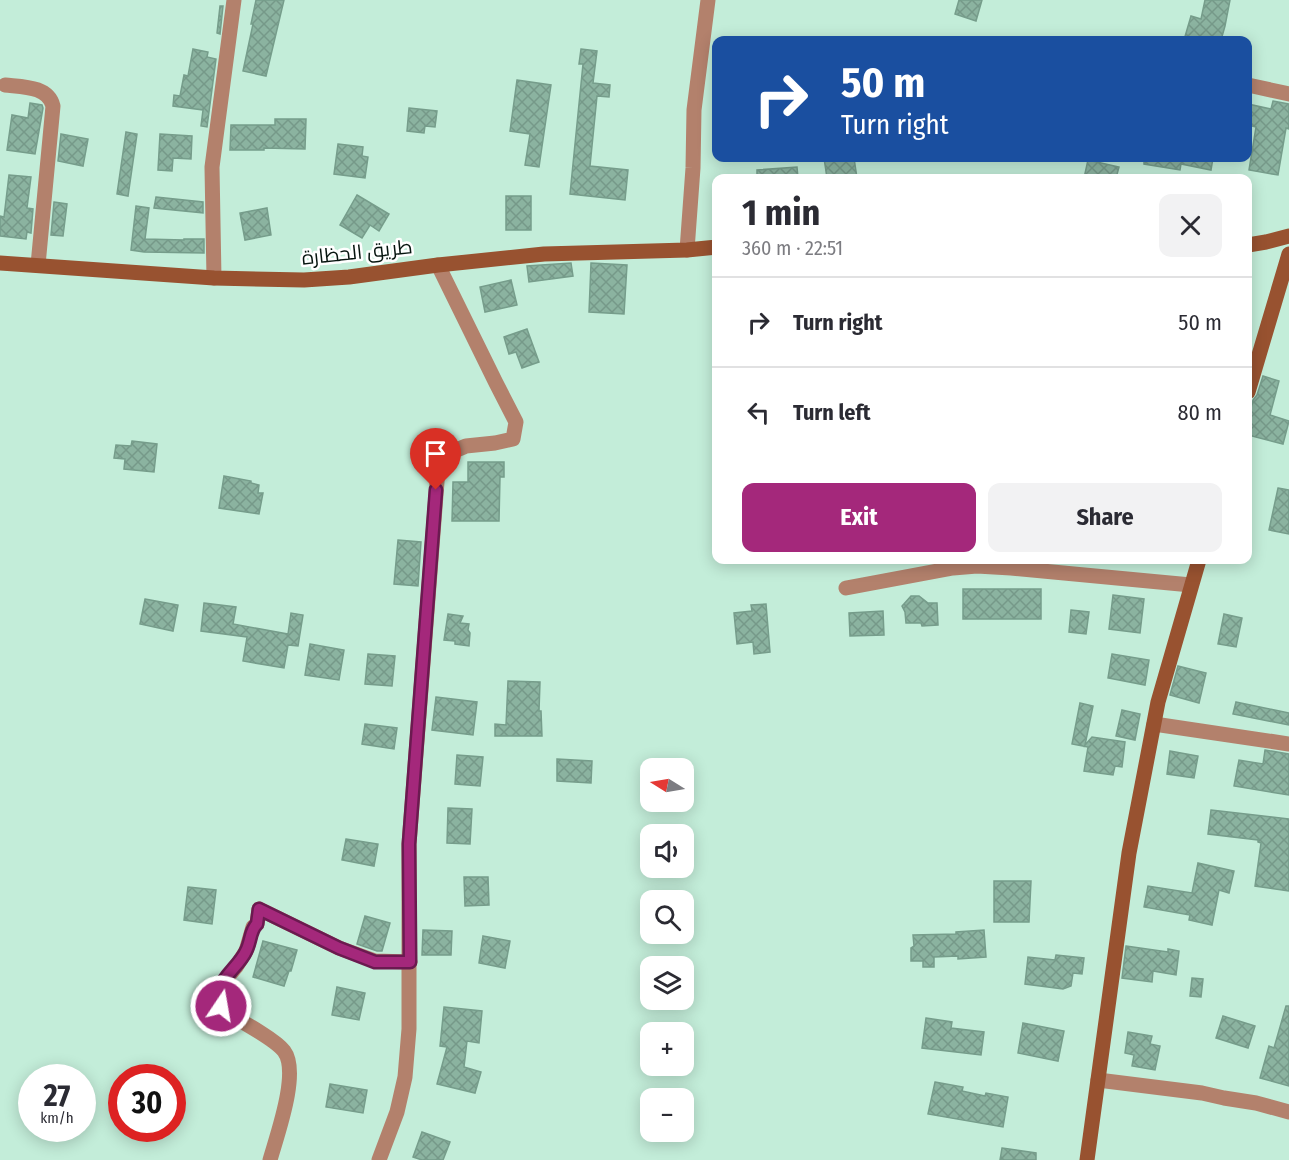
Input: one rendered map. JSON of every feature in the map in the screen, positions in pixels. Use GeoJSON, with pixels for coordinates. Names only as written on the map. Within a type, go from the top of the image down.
{"type":"FeatureCollection","features":[{"type":"Feature","properties":{"kind":"street"},"geometry":{"type":"LineString","coordinates":[[214,278],[212,166],[234,0]]}},
{"type":"Feature","properties":{"kind":"street"},"geometry":{"type":"LineString","coordinates":[[687,250],[693,168],[694,110],[708,0]]}},
{"type":"Feature","properties":{"kind":"street"},"geometry":{"type":"LineString","coordinates":[[5,85],[44,92],[52,106],[38,265]]}},
{"type":"Feature","properties":{"kind":"street"},"geometry":{"type":"LineString","coordinates":[[1252,86],[1289,94]]}},
{"type":"Feature","properties":{"kind":"street"},"geometry":{"type":"LineString","coordinates":[[1252,244],[1289,236]]}},
{"type":"Feature","properties":{"kind":"street","name":"طريق الحظارة"},"geometry":{"type":"LineString","coordinates":[[0,262],[214,278],[304,280],[349,277],[438,264],[544,254],[712,248]]}},
{"type":"Feature","properties":{"kind":"street"},"geometry":{"type":"LineString","coordinates":[[1252,379],[1289,254]]}},
{"type":"Feature","properties":{"kind":"street"},"geometry":{"type":"LineString","coordinates":[[379,1160],[397,1112],[405,1077],[409,1029],[409,844],[438,469],[447,454],[466,446],[513,439],[516,422],[438,264]]}},
{"type":"Feature","properties":{"kind":"street"},"geometry":{"type":"LineString","coordinates":[[1087,1160],[1129,853],[1158,702],[1198,564]]}},
{"type":"Feature","properties":{"kind":"street"},"geometry":{"type":"LineString","coordinates":[[846,588],[953,568],[977,566],[1191,585]]}},
{"type":"Feature","properties":{"kind":"street"},"geometry":{"type":"LineString","coordinates":[[1154,724],[1289,744]]}},
{"type":"Feature","properties":{"kind":"street"},"geometry":{"type":"LineString","coordinates":[[270,1160],[287,1096],[288,1058],[275,1043],[225,1012],[219,995],[221,985],[246,951],[253,927],[257,924],[259,909],[339,948],[375,962],[410,962]]}},
{"type":"Feature","properties":{"kind":"street"},"geometry":{"type":"LineString","coordinates":[[1098,1080],[1202,1093],[1289,1112]]}},
{"type":"Feature","properties":{"kind":"building"},"geometry":{"type":"Polygon","coordinates":[[[256,0],[284,0],[266,76],[243,71],[256,0]]]}},
{"type":"Feature","properties":{"kind":"building"},"geometry":{"type":"Polygon","coordinates":[[[959,0],[982,0],[976,21],[955,14],[959,0]]]}},
{"type":"Feature","properties":{"kind":"building"},"geometry":{"type":"Polygon","coordinates":[[[1205,0],[1230,0],[1222,36],[1185,36],[1191,16],[1201,19],[1205,0]]]}},
{"type":"Feature","properties":{"kind":"building"},"geometry":{"type":"Polygon","coordinates":[[[220,6],[223,6],[220,34],[217,33],[220,6]]]}},
{"type":"Feature","properties":{"kind":"building"},"geometry":{"type":"Polygon","coordinates":[[[193,49],[208,52],[207,57],[216,59],[207,127],[201,126],[203,110],[173,106],[174,95],[180,96],[184,75],[188,76],[193,49]]]}},
{"type":"Feature","properties":{"kind":"building"},"geometry":{"type":"Polygon","coordinates":[[[581,49],[597,51],[593,83],[610,85],[609,97],[597,96],[590,166],[628,170],[625,200],[570,194],[583,64],[579,64],[581,49]]]}},
{"type":"Feature","properties":{"kind":"building"},"geometry":{"type":"Polygon","coordinates":[[[517,80],[551,85],[539,167],[525,165],[530,134],[510,131],[517,80]]]}},
{"type":"Feature","properties":{"kind":"building"},"geometry":{"type":"Polygon","coordinates":[[[1273,101],[1289,104],[1289,129],[1286,128],[1278,175],[1249,170],[1256,127],[1252,126],[1252,105],[1271,109],[1273,101]]]}},
{"type":"Feature","properties":{"kind":"building"},"geometry":{"type":"Polygon","coordinates":[[[30,103],[42,105],[43,108],[35,154],[7,150],[12,115],[28,118],[30,103]]]}},
{"type":"Feature","properties":{"kind":"building"},"geometry":{"type":"Polygon","coordinates":[[[409,108],[437,111],[435,127],[425,126],[424,133],[407,131],[409,108]]]}},
{"type":"Feature","properties":{"kind":"building"},"geometry":{"type":"Polygon","coordinates":[[[275,119],[306,119],[305,149],[230,150],[231,125],[275,125],[275,119]]]}},
{"type":"Feature","properties":{"kind":"building"},"geometry":{"type":"Polygon","coordinates":[[[126,132],[137,134],[128,196],[117,194],[126,132]]]}},
{"type":"Feature","properties":{"kind":"building"},"geometry":{"type":"Polygon","coordinates":[[[61,134],[88,139],[83,166],[58,161],[61,134]]]}},
{"type":"Feature","properties":{"kind":"building"},"geometry":{"type":"Polygon","coordinates":[[[160,134],[192,136],[191,159],[173,158],[172,171],[158,170],[160,134]]]}},
{"type":"Feature","properties":{"kind":"building"},"geometry":{"type":"Polygon","coordinates":[[[338,144],[363,147],[362,156],[368,157],[365,178],[334,174],[338,144]]]}},
{"type":"Feature","properties":{"kind":"building"},"geometry":{"type":"Polygon","coordinates":[[[825,162],[855,162],[856,174],[826,174],[825,162]]]}},
{"type":"Feature","properties":{"kind":"building"},"geometry":{"type":"Polygon","coordinates":[[[1088,162],[1119,167],[1117,174],[1085,174],[1088,162]]]}},
{"type":"Feature","properties":{"kind":"building"},"geometry":{"type":"Polygon","coordinates":[[[1144,162],[1212,162],[1211,170],[1181,164],[1180,170],[1144,164],[1144,162]]]}},
{"type":"Feature","properties":{"kind":"building"},"geometry":{"type":"Polygon","coordinates":[[[797,167],[798,174],[757,174],[757,170],[797,167]]]}},
{"type":"Feature","properties":{"kind":"building"},"geometry":{"type":"Polygon","coordinates":[[[9,175],[31,177],[27,208],[33,209],[31,233],[27,232],[26,239],[0,236],[0,216],[4,217],[9,175]]]}},
{"type":"Feature","properties":{"kind":"building"},"geometry":{"type":"Polygon","coordinates":[[[357,195],[389,214],[379,231],[370,225],[362,238],[340,225],[357,195]]]}},
{"type":"Feature","properties":{"kind":"building"},"geometry":{"type":"Polygon","coordinates":[[[506,196],[531,196],[531,230],[506,230],[506,196]]]}},
{"type":"Feature","properties":{"kind":"building"},"geometry":{"type":"Polygon","coordinates":[[[156,197],[203,202],[203,213],[154,208],[156,197]]]}},
{"type":"Feature","properties":{"kind":"building"},"geometry":{"type":"Polygon","coordinates":[[[54,202],[67,204],[63,236],[51,235],[54,202]]]}},
{"type":"Feature","properties":{"kind":"building"},"geometry":{"type":"Polygon","coordinates":[[[136,206],[149,208],[145,239],[204,239],[204,253],[131,250],[136,206]]]}},
{"type":"Feature","properties":{"kind":"building"},"geometry":{"type":"Polygon","coordinates":[[[267,208],[271,235],[245,240],[240,213],[267,208]]]}},
{"type":"Feature","properties":{"kind":"building"},"geometry":{"type":"Polygon","coordinates":[[[571,263],[573,276],[529,282],[527,266],[571,263]]]}},
{"type":"Feature","properties":{"kind":"building"},"geometry":{"type":"Polygon","coordinates":[[[591,263],[627,265],[624,314],[589,312],[591,263]]]}},
{"type":"Feature","properties":{"kind":"building"},"geometry":{"type":"Polygon","coordinates":[[[511,280],[517,305],[485,312],[480,287],[511,280]]]}},
{"type":"Feature","properties":{"kind":"building"},"geometry":{"type":"Polygon","coordinates":[[[527,329],[539,362],[522,368],[516,352],[509,354],[504,337],[527,329]]]}},
{"type":"Feature","properties":{"kind":"building"},"geometry":{"type":"Polygon","coordinates":[[[1263,376],[1279,381],[1270,415],[1289,421],[1283,444],[1252,436],[1252,404],[1263,376]]]}},
{"type":"Feature","properties":{"kind":"building"},"geometry":{"type":"Polygon","coordinates":[[[132,441],[157,444],[154,472],[124,469],[125,459],[114,458],[116,445],[131,446],[132,441]]]}},
{"type":"Feature","properties":{"kind":"building"},"geometry":{"type":"Polygon","coordinates":[[[468,462],[504,462],[504,477],[500,477],[499,521],[452,521],[453,482],[468,482],[468,462]]]}},
{"type":"Feature","properties":{"kind":"building"},"geometry":{"type":"Polygon","coordinates":[[[224,476],[251,481],[259,485],[258,493],[263,493],[259,514],[219,508],[224,476]]]}},
{"type":"Feature","properties":{"kind":"building"},"geometry":{"type":"Polygon","coordinates":[[[1278,488],[1289,490],[1289,534],[1269,530],[1278,488]]]}},
{"type":"Feature","properties":{"kind":"building"},"geometry":{"type":"Polygon","coordinates":[[[398,540],[421,542],[418,586],[394,584],[398,540]]]}},
{"type":"Feature","properties":{"kind":"building"},"geometry":{"type":"Polygon","coordinates":[[[963,589],[1041,589],[1041,619],[963,619],[963,589]]]}},
{"type":"Feature","properties":{"kind":"building"},"geometry":{"type":"Polygon","coordinates":[[[1113,595],[1144,599],[1140,633],[1109,629],[1113,595]]]}},
{"type":"Feature","properties":{"kind":"building"},"geometry":{"type":"Polygon","coordinates":[[[911,596],[919,596],[928,603],[937,603],[938,625],[922,626],[921,623],[906,623],[902,606],[911,596]]]}},
{"type":"Feature","properties":{"kind":"building"},"geometry":{"type":"Polygon","coordinates":[[[145,599],[178,605],[173,631],[140,624],[145,599]]]}},
{"type":"Feature","properties":{"kind":"building"},"geometry":{"type":"Polygon","coordinates":[[[204,603],[236,607],[233,624],[288,634],[291,613],[303,615],[298,646],[288,645],[284,668],[243,661],[247,637],[201,631],[204,603]]]}},
{"type":"Feature","properties":{"kind":"building"},"geometry":{"type":"Polygon","coordinates":[[[766,604],[770,652],[754,654],[753,642],[737,644],[734,613],[752,611],[751,605],[766,604]]]}},
{"type":"Feature","properties":{"kind":"building"},"geometry":{"type":"Polygon","coordinates":[[[1071,610],[1089,612],[1086,634],[1069,632],[1071,610]]]}},
{"type":"Feature","properties":{"kind":"building"},"geometry":{"type":"Polygon","coordinates":[[[883,611],[884,635],[850,636],[849,613],[883,611]]]}},
{"type":"Feature","properties":{"kind":"building"},"geometry":{"type":"Polygon","coordinates":[[[448,614],[463,616],[460,623],[469,624],[469,646],[444,640],[448,614]]]}},
{"type":"Feature","properties":{"kind":"building"},"geometry":{"type":"Polygon","coordinates":[[[1224,614],[1242,618],[1236,647],[1218,644],[1224,614]]]}},
{"type":"Feature","properties":{"kind":"building"},"geometry":{"type":"Polygon","coordinates":[[[310,644],[344,650],[339,680],[305,675],[310,644]]]}},
{"type":"Feature","properties":{"kind":"building"},"geometry":{"type":"Polygon","coordinates":[[[368,654],[395,656],[392,686],[365,684],[368,654]]]}},
{"type":"Feature","properties":{"kind":"building"},"geometry":{"type":"Polygon","coordinates":[[[1112,654],[1149,660],[1145,685],[1108,678],[1112,654]]]}},
{"type":"Feature","properties":{"kind":"building"},"geometry":{"type":"Polygon","coordinates":[[[1178,666],[1206,673],[1199,703],[1170,695],[1178,666]]]}},
{"type":"Feature","properties":{"kind":"building"},"geometry":{"type":"Polygon","coordinates":[[[508,681],[540,682],[539,711],[541,711],[542,736],[495,736],[495,724],[506,725],[508,681]]]}},
{"type":"Feature","properties":{"kind":"building"},"geometry":{"type":"Polygon","coordinates":[[[436,697],[477,702],[473,735],[432,730],[436,697]]]}},
{"type":"Feature","properties":{"kind":"building"},"geometry":{"type":"Polygon","coordinates":[[[1236,702],[1289,713],[1289,725],[1233,714],[1236,702]]]}},
{"type":"Feature","properties":{"kind":"building"},"geometry":{"type":"Polygon","coordinates":[[[1080,703],[1093,706],[1085,745],[1092,737],[1125,742],[1122,767],[1115,766],[1113,775],[1084,771],[1088,747],[1072,744],[1080,703]]]}},
{"type":"Feature","properties":{"kind":"building"},"geometry":{"type":"Polygon","coordinates":[[[1122,710],[1140,714],[1135,740],[1116,736],[1122,710]]]}},
{"type":"Feature","properties":{"kind":"building"},"geometry":{"type":"Polygon","coordinates":[[[365,724],[397,728],[394,749],[362,744],[365,724]]]}},
{"type":"Feature","properties":{"kind":"building"},"geometry":{"type":"Polygon","coordinates":[[[1265,750],[1289,754],[1289,795],[1234,786],[1239,760],[1263,764],[1265,750]]]}},
{"type":"Feature","properties":{"kind":"building"},"geometry":{"type":"Polygon","coordinates":[[[1170,751],[1198,756],[1194,778],[1167,774],[1170,751]]]}},
{"type":"Feature","properties":{"kind":"building"},"geometry":{"type":"Polygon","coordinates":[[[457,755],[483,757],[480,786],[455,784],[457,755]]]}},
{"type":"Feature","properties":{"kind":"building"},"geometry":{"type":"Polygon","coordinates":[[[557,759],[592,761],[591,783],[557,781],[557,759]]]}},
{"type":"Feature","properties":{"kind":"building"},"geometry":{"type":"Polygon","coordinates":[[[448,808],[472,809],[470,844],[447,843],[448,808]]]}},
{"type":"Feature","properties":{"kind":"building"},"geometry":{"type":"Polygon","coordinates":[[[1211,810],[1289,819],[1289,891],[1255,886],[1261,843],[1258,840],[1208,834],[1211,810]]]}},
{"type":"Feature","properties":{"kind":"building"},"geometry":{"type":"Polygon","coordinates":[[[346,839],[378,844],[374,866],[342,860],[346,839]]]}},
{"type":"Feature","properties":{"kind":"building"},"geometry":{"type":"Polygon","coordinates":[[[1198,863],[1234,871],[1229,893],[1219,890],[1212,925],[1189,920],[1190,915],[1144,907],[1148,886],[1192,893],[1198,863]]]}},
{"type":"Feature","properties":{"kind":"building"},"geometry":{"type":"Polygon","coordinates":[[[464,877],[488,877],[489,905],[465,906],[464,877]]]}},
{"type":"Feature","properties":{"kind":"building"},"geometry":{"type":"Polygon","coordinates":[[[994,881],[1031,881],[1029,922],[994,922],[994,881]]]}},
{"type":"Feature","properties":{"kind":"building"},"geometry":{"type":"Polygon","coordinates":[[[188,887],[216,890],[212,924],[184,920],[188,887]]]}},
{"type":"Feature","properties":{"kind":"building"},"geometry":{"type":"Polygon","coordinates":[[[365,916],[390,923],[382,951],[357,944],[365,916]]]}},
{"type":"Feature","properties":{"kind":"building"},"geometry":{"type":"Polygon","coordinates":[[[423,930],[452,931],[451,955],[422,955],[423,930]]]}},
{"type":"Feature","properties":{"kind":"building"},"geometry":{"type":"Polygon","coordinates":[[[984,930],[986,957],[958,959],[958,956],[934,957],[934,967],[923,967],[923,961],[911,961],[911,948],[914,946],[913,935],[956,934],[956,932],[984,930]]]}},
{"type":"Feature","properties":{"kind":"building"},"geometry":{"type":"Polygon","coordinates":[[[483,936],[510,941],[505,968],[479,963],[483,936]]]}},
{"type":"Feature","properties":{"kind":"building"},"geometry":{"type":"Polygon","coordinates":[[[263,941],[297,950],[284,986],[253,977],[263,941]]]}},
{"type":"Feature","properties":{"kind":"building"},"geometry":{"type":"Polygon","coordinates":[[[1126,946],[1168,952],[1168,949],[1179,951],[1176,975],[1153,971],[1152,982],[1122,978],[1126,946]]]}},
{"type":"Feature","properties":{"kind":"building"},"geometry":{"type":"Polygon","coordinates":[[[1056,955],[1084,958],[1082,974],[1073,973],[1071,986],[1063,989],[1025,984],[1028,957],[1055,960],[1056,955]]]}},
{"type":"Feature","properties":{"kind":"building"},"geometry":{"type":"Polygon","coordinates":[[[1192,978],[1203,979],[1201,997],[1190,996],[1192,978]]]}},
{"type":"Feature","properties":{"kind":"building"},"geometry":{"type":"Polygon","coordinates":[[[337,987],[365,993],[359,1020],[332,1015],[337,987]]]}},
{"type":"Feature","properties":{"kind":"building"},"geometry":{"type":"Polygon","coordinates":[[[1286,1006],[1289,1006],[1289,1086],[1260,1078],[1269,1046],[1274,1048],[1286,1006]]]}},
{"type":"Feature","properties":{"kind":"building"},"geometry":{"type":"Polygon","coordinates":[[[444,1007],[482,1011],[479,1043],[467,1041],[464,1067],[481,1072],[475,1093],[437,1084],[447,1047],[440,1046],[444,1007]]]}},
{"type":"Feature","properties":{"kind":"building"},"geometry":{"type":"Polygon","coordinates":[[[1223,1016],[1255,1026],[1248,1048],[1216,1038],[1223,1016]]]}},
{"type":"Feature","properties":{"kind":"building"},"geometry":{"type":"Polygon","coordinates":[[[926,1018],[952,1022],[951,1028],[984,1032],[981,1055],[922,1048],[926,1018]]]}},
{"type":"Feature","properties":{"kind":"building"},"geometry":{"type":"Polygon","coordinates":[[[1023,1023],[1064,1031],[1058,1061],[1018,1053],[1023,1023]]]}},
{"type":"Feature","properties":{"kind":"building"},"geometry":{"type":"Polygon","coordinates":[[[1128,1032],[1152,1036],[1150,1044],[1160,1046],[1155,1070],[1132,1066],[1134,1055],[1125,1053],[1128,1032]]]}},
{"type":"Feature","properties":{"kind":"building"},"geometry":{"type":"Polygon","coordinates":[[[935,1082],[963,1087],[962,1091],[985,1096],[986,1093],[1008,1097],[1003,1127],[928,1114],[935,1082]]]}},
{"type":"Feature","properties":{"kind":"building"},"geometry":{"type":"Polygon","coordinates":[[[330,1084],[367,1090],[363,1113],[326,1107],[330,1084]]]}},
{"type":"Feature","properties":{"kind":"building"},"geometry":{"type":"Polygon","coordinates":[[[422,1132],[450,1142],[443,1160],[422,1160],[413,1157],[422,1132]]]}},
{"type":"Feature","properties":{"kind":"building"},"geometry":{"type":"Polygon","coordinates":[[[1002,1148],[1036,1153],[1036,1160],[1000,1160],[1002,1148]]]}},
{"type":"Feature","properties":{"kind":"route"},"geometry":{"type":"LineString","coordinates":[[221,1006],[219,995],[221,985],[246,951],[253,927],[257,924],[259,909],[339,948],[375,962],[410,962],[409,844],[436,490]]}}]}
